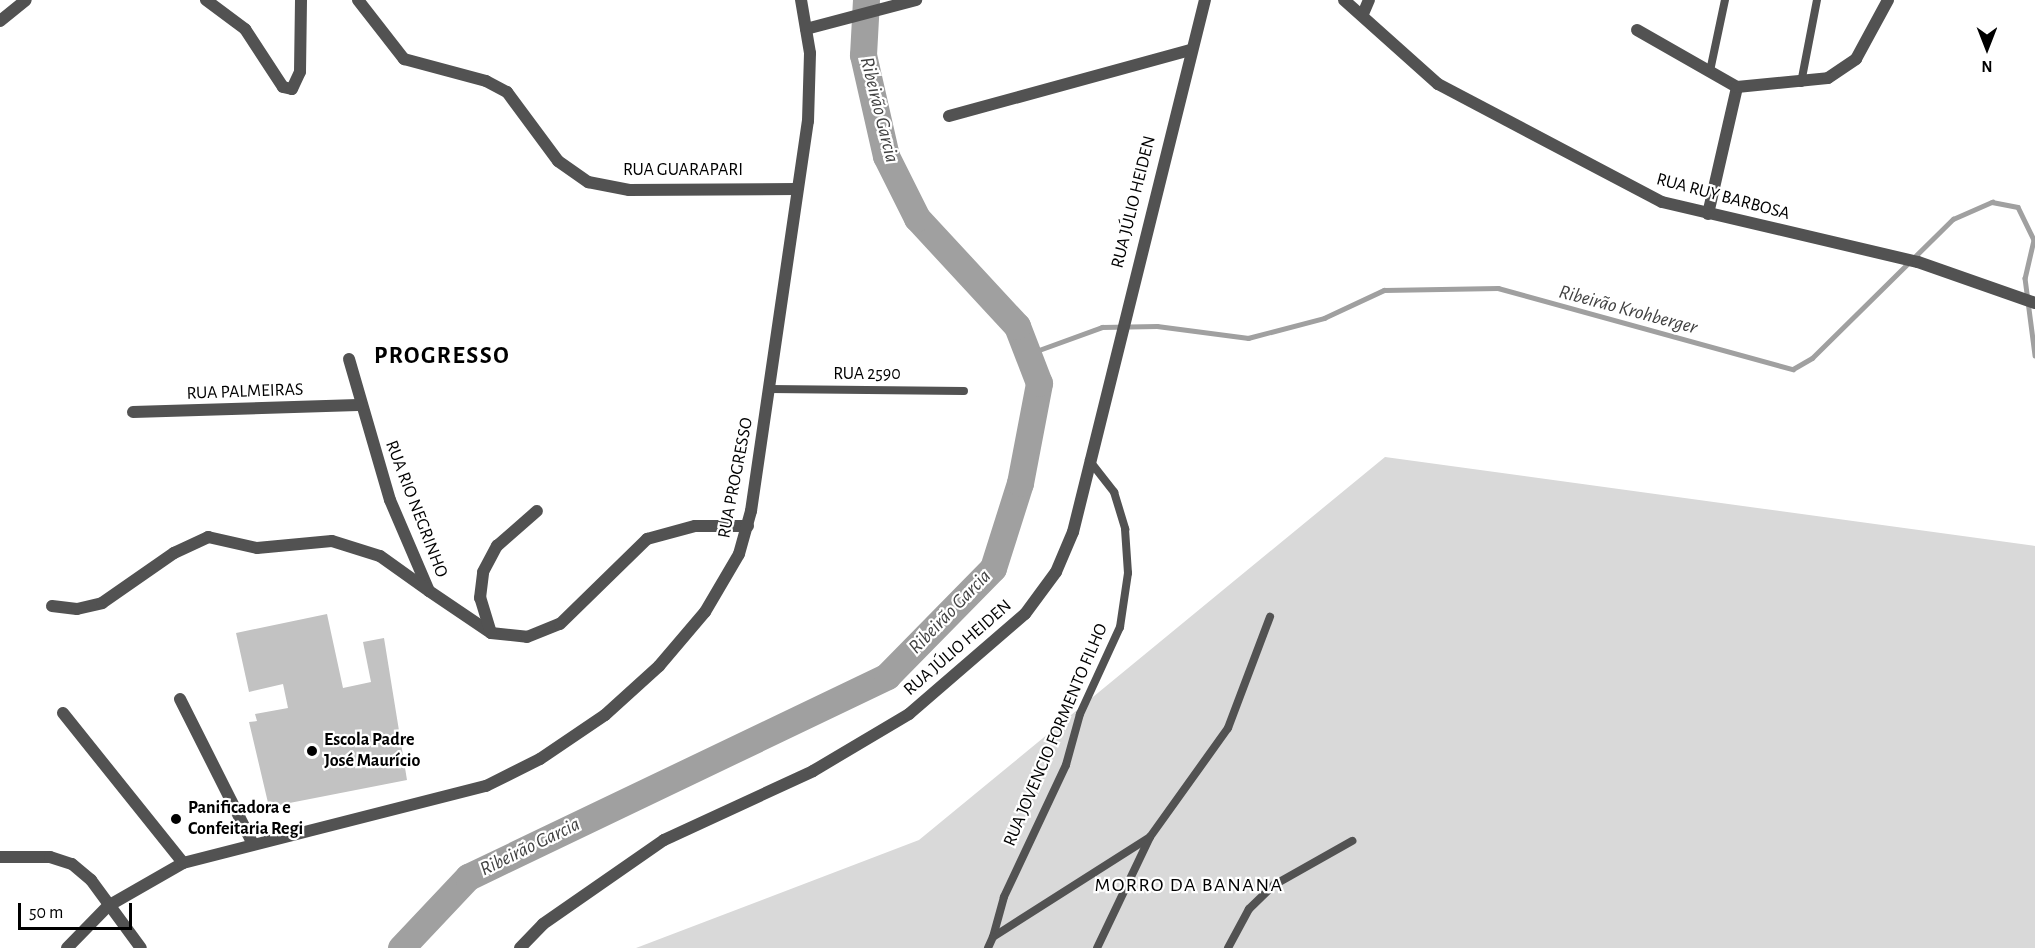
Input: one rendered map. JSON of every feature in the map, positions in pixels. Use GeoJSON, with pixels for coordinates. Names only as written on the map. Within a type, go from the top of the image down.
{"type":"FeatureCollection","features":[{"type":"Feature","properties":{"kind":"street"},"geometry":{"type":"LineString","coordinates":[[0,21],[27,0]]}},
{"type":"Feature","properties":{"kind":"street"},"geometry":{"type":"LineString","coordinates":[[206,0],[245,29],[283,87],[292,89],[300,72],[301,0]]}},
{"type":"Feature","properties":{"kind":"street","name":"RUA GUARAPARI"},"geometry":{"type":"LineString","coordinates":[[358,0],[404,59],[486,81],[507,92],[558,161],[588,182],[629,190],[797,189]]}},
{"type":"Feature","properties":{"kind":"street","name":"RUA PROGRESSO"},"geometry":{"type":"LineString","coordinates":[[67,948],[108,906],[183,863],[252,842],[486,786],[540,759],[605,715],[659,666],[705,612],[739,554],[748,526],[770,390],[808,121],[806,29],[801,0]]}},
{"type":"Feature","properties":{"kind":"street"},"geometry":{"type":"LineString","coordinates":[[806,29],[916,0]]}},
{"type":"Feature","properties":{"kind":"street","name":"RUA JÚLIO HEIDEN"},"geometry":{"type":"LineString","coordinates":[[519,948],[543,924],[664,840],[841,756],[968,668],[1025,614],[1056,572],[1073,532],[1116,347],[1205,0]]}},
{"type":"Feature","properties":{"kind":"street","name":"RUA RUY BARBOSA"},"geometry":{"type":"LineString","coordinates":[[1344,0],[1363,14],[1437,84],[1613,180],[1708,214],[1918,262],[1998,288],[2033,303]]}},
{"type":"Feature","properties":{"kind":"street"},"geometry":{"type":"LineString","coordinates":[[1363,14],[1369,0]]}},
{"type":"Feature","properties":{"kind":"street"},"geometry":{"type":"LineString","coordinates":[[1637,30],[1737,87],[1801,83],[1828,78],[1856,59],[1888,0]]}},
{"type":"Feature","properties":{"kind":"street"},"geometry":{"type":"LineString","coordinates":[[949,116],[1191,50]]}},
{"type":"Feature","properties":{"kind":"street"},"geometry":{"type":"LineString","coordinates":[[1708,214],[1737,87]]}},
{"type":"Feature","properties":{"kind":"street","name":"RUA RIO NEGRINHO"},"geometry":{"type":"LineString","coordinates":[[349,359],[358,405],[390,500],[429,591],[491,633],[527,638],[560,624],[647,539],[695,526],[748,526]]}},
{"type":"Feature","properties":{"kind":"street","name":"RUA PALMEIRAS"},"geometry":{"type":"LineString","coordinates":[[132,412],[358,405]]}},
{"type":"Feature","properties":{"kind":"street"},"geometry":{"type":"LineString","coordinates":[[491,633],[480,598],[483,573],[497,546],[537,511]]}},
{"type":"Feature","properties":{"kind":"street"},"geometry":{"type":"LineString","coordinates":[[52,606],[76,609],[102,603],[174,553],[208,537],[257,548],[332,541],[380,556],[429,591]]}},
{"type":"Feature","properties":{"kind":"street"},"geometry":{"type":"LineString","coordinates":[[180,699],[252,842]]}},
{"type":"Feature","properties":{"kind":"street"},"geometry":{"type":"LineString","coordinates":[[63,713],[183,863]]}},
{"type":"Feature","properties":{"kind":"street"},"geometry":{"type":"LineString","coordinates":[[0,856],[50,857],[72,864],[91,880],[141,948]]}},
{"type":"Feature","properties":{"kind":"lane"},"geometry":{"type":"LineString","coordinates":[[1710,71],[1725,0]]}},
{"type":"Feature","properties":{"kind":"lane"},"geometry":{"type":"LineString","coordinates":[[1801,83],[1817,0]]}},
{"type":"Feature","properties":{"kind":"lane","name":"RUA 2590"},"geometry":{"type":"LineString","coordinates":[[770,390],[964,391]]}},
{"type":"Feature","properties":{"kind":"lane","name":"RUA JOVENCIO FORMENTO FILHO"},"geometry":{"type":"LineString","coordinates":[[988,948],[1004,897],[1120,627],[1128,573],[1125,529],[1114,492],[1088,460]]}},
{"type":"Feature","properties":{"kind":"lane"},"geometry":{"type":"LineString","coordinates":[[1097,948],[1150,837],[1228,728],[1270,617]]}},
{"type":"Feature","properties":{"kind":"lane"},"geometry":{"type":"LineString","coordinates":[[993,937],[1150,837]]}},
{"type":"Feature","properties":{"kind":"lane"},"geometry":{"type":"LineString","coordinates":[[1228,948],[1249,909],[1274,885],[1352,841]]}},
{"type":"Feature","properties":{"kind":"shaded area"},"geometry":{"type":"Polygon","coordinates":[[[1385,457],[2035,546],[2035,948],[636,948],[919,840],[1385,457]]]}},
{"type":"Feature","properties":{"kind":"building","name":"Escola Padre José Maurício"},"geometry":{"type":"Polygon","coordinates":[[[327,614],[343,688],[371,682],[363,642],[384,638],[407,780],[269,807],[249,722],[257,721],[255,714],[288,708],[283,684],[249,692],[236,633],[327,614]]]}},
{"type":"Feature","properties":{"kind":"waterway","name":"Ribeirão Garcia"},"geometry":{"type":"LineString","coordinates":[[401,948],[468,877],[887,676],[993,568],[1020,483],[1039,383],[1017,326],[917,218],[886,156],[863,55],[866,0]]}},
{"type":"Feature","properties":{"kind":"waterway","name":"Ribeirão Krohberger"},"geometry":{"type":"LineString","coordinates":[[1028,354],[1102,327],[1157,326],[1248,338],[1324,318],[1384,290],[1498,288],[1793,369],[1812,358],[1953,219],[1992,202],[2018,207],[2034,240],[2025,278],[2035,355]]}},
{"type":"Feature","properties":{"kind":"place","name":"Escola Padre José Maurício"},"geometry":{"type":"Point","coordinates":[312,751]}},
{"type":"Feature","properties":{"kind":"place","name":"Panificadora e Confeitaria Regi"},"geometry":{"type":"Point","coordinates":[176,819]}},
{"type":"Feature","properties":{"kind":"district","name":"PROGRESSO"},"geometry":{"type":"Point","coordinates":[442,357]}},
{"type":"Feature","properties":{"kind":"district","name":"MORRO DA BANANA"},"geometry":{"type":"Point","coordinates":[1189,885]}}]}
